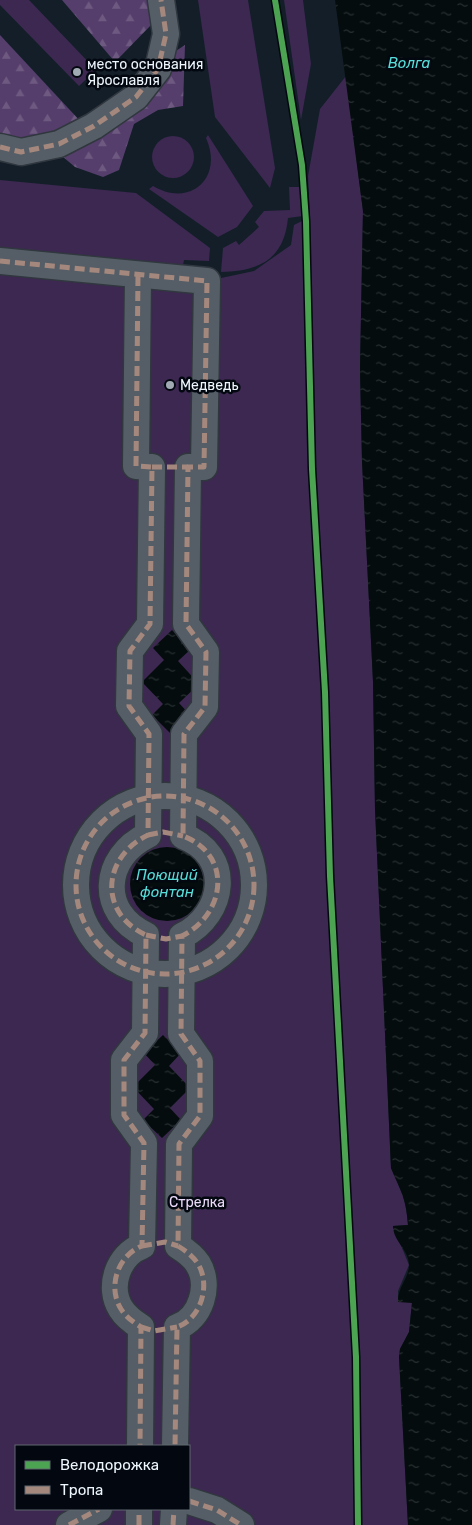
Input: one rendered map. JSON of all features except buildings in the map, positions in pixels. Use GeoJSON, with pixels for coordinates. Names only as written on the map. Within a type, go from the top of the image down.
{"type":"FeatureCollection","features":[{"type":"Feature","properties":{"kind":"street"},"geometry":{"type":"LineString","coordinates":[[0,147],[21,152],[59,144],[94,126],[136,97],[158,69],[166,34],[161,0]]}},
{"type":"Feature","properties":{"kind":"street"},"geometry":{"type":"LineString","coordinates":[[0,261],[138,276],[207,281],[204,467],[136,466],[138,276]]}},
{"type":"Feature","properties":{"kind":"street"},"geometry":{"type":"LineString","coordinates":[[148,835],[149,734],[129,706],[130,651],[150,624],[152,467]]}},
{"type":"Feature","properties":{"kind":"street"},"geometry":{"type":"LineString","coordinates":[[183,836],[184,734],[205,707],[206,652],[186,624],[188,467]]}},
{"type":"Feature","properties":{"kind":"street"},"geometry":{"type":"LineString","coordinates":[[166,796],[184,798],[202,804],[218,814],[232,827],[243,842],[250,859],[254,878],[253,896],[249,914],[236,939],[216,958],[200,968],[181,973],[163,975],[146,973],[127,966],[111,957],[97,944],[86,929],[79,912],[76,874],[80,856],[88,839],[99,824],[113,812],[130,803],[148,798],[166,796]]}},
{"type":"Feature","properties":{"kind":"street"},"geometry":{"type":"LineString","coordinates":[[164,832],[183,836],[194,840],[213,862],[218,892],[214,906],[206,919],[194,930],[182,936],[166,939],[146,935],[125,921],[116,908],[112,894],[112,879],[116,864],[124,851],[135,841],[148,835],[164,832]]}},
{"type":"Feature","properties":{"kind":"street"},"geometry":{"type":"LineString","coordinates":[[142,1246],[144,1143],[124,1116],[124,1060],[145,1033],[146,935]]}},
{"type":"Feature","properties":{"kind":"street"},"geometry":{"type":"LineString","coordinates":[[178,1246],[179,1144],[200,1116],[200,1061],[180,1034],[182,936]]}},
{"type":"Feature","properties":{"kind":"street"},"geometry":{"type":"LineString","coordinates":[[165,1242],[178,1246],[190,1254],[199,1265],[204,1278],[204,1292],[200,1305],[192,1317],[177,1327],[154,1331],[141,1327],[129,1319],[120,1308],[116,1295],[115,1281],[119,1268],[127,1256],[142,1246],[165,1242]]}},
{"type":"Feature","properties":{"kind":"street"},"geometry":{"type":"LineString","coordinates":[[140,1445],[141,1327]]}},
{"type":"Feature","properties":{"kind":"street"},"geometry":{"type":"LineString","coordinates":[[175,1445],[177,1327]]}},
{"type":"Feature","properties":{"kind":"street"},"geometry":{"type":"LineString","coordinates":[[190,1501],[217,1510],[241,1525]]}},
{"type":"Feature","properties":{"kind":"street"},"geometry":{"type":"LineString","coordinates":[[69,1525],[97,1510]]}},
{"type":"Feature","properties":{"kind":"street"},"geometry":{"type":"LineString","coordinates":[[139,1510],[139,1525]]}},
{"type":"Feature","properties":{"kind":"street"},"geometry":{"type":"LineString","coordinates":[[173,1525],[174,1510]]}},
{"type":"Feature","properties":{"kind":"green space"},"geometry":{"type":"Polygon","coordinates":[[[0,0],[29,0],[96,70],[79,86],[0,5],[0,0]]]}},
{"type":"Feature","properties":{"kind":"green space"},"geometry":{"type":"Polygon","coordinates":[[[62,0],[148,0],[152,24],[115,62],[62,0]]]}},
{"type":"Feature","properties":{"kind":"green space"},"geometry":{"type":"Polygon","coordinates":[[[198,0],[248,0],[275,168],[270,188],[215,117],[198,0]]]}},
{"type":"Feature","properties":{"kind":"green space"},"geometry":{"type":"Polygon","coordinates":[[[284,0],[303,0],[311,64],[301,120],[284,0]]]}},
{"type":"Feature","properties":{"kind":"green space"},"geometry":{"type":"Polygon","coordinates":[[[0,35],[82,123],[56,138],[0,142],[0,35]]]}},
{"type":"Feature","properties":{"kind":"green space"},"geometry":{"type":"Polygon","coordinates":[[[185,45],[183,106],[158,110],[134,124],[119,170],[103,177],[75,167],[56,151],[168,56],[185,45]]]}},
{"type":"Feature","properties":{"kind":"green space","name":"Стрелка"},"geometry":{"type":"Polygon","coordinates":[[[346,76],[363,211],[360,369],[362,461],[373,681],[375,809],[391,1168],[404,1201],[408,1225],[393,1226],[409,1265],[398,1291],[398,1301],[412,1302],[409,1332],[400,1349],[399,1357],[408,1525],[0,1525],[0,256],[207,281],[254,271],[291,245],[294,225],[310,217],[308,176],[320,109],[346,76]]]}},
{"type":"Feature","properties":{"kind":"green space"},"geometry":{"type":"Polygon","coordinates":[[[208,135],[253,206],[237,227],[218,237],[149,189],[153,186],[167,192],[179,193],[191,191],[200,185],[207,177],[211,165],[206,138],[208,135]]]}},
{"type":"Feature","properties":{"kind":"green space"},"geometry":{"type":"Polygon","coordinates":[[[173,136],[188,142],[194,157],[188,172],[173,178],[158,172],[152,157],[158,142],[173,136]]]}},
{"type":"Feature","properties":{"kind":"green space"},"geometry":{"type":"Polygon","coordinates":[[[0,180],[136,193],[210,248],[209,261],[184,260],[182,270],[0,248],[0,180]]]}},
{"type":"Feature","properties":{"kind":"green space"},"geometry":{"type":"Polygon","coordinates":[[[289,187],[301,187],[303,216],[288,218],[286,232],[275,253],[268,260],[247,269],[221,272],[223,248],[236,241],[239,245],[259,227],[255,222],[264,211],[290,210],[289,187]]]}},
{"type":"Feature","properties":{"kind":"water","name":"Волга"},"geometry":{"type":"Polygon","coordinates":[[[335,0],[472,0],[472,1525],[408,1525],[399,1357],[400,1349],[409,1332],[412,1303],[398,1302],[399,1292],[409,1265],[393,1226],[408,1225],[404,1201],[391,1168],[375,809],[373,681],[362,461],[360,369],[363,211],[335,0]]]}},
{"type":"Feature","properties":{"kind":"water"},"geometry":{"type":"Polygon","coordinates":[[[172,630],[191,649],[178,661],[199,684],[179,703],[190,715],[171,734],[152,715],[163,704],[142,682],[164,660],[153,648],[172,630]]]}},
{"type":"Feature","properties":{"kind":"water","name":"Поющий фонтан"},"geometry":{"type":"Polygon","coordinates":[[[160,847],[174,847],[188,853],[198,863],[204,877],[204,891],[198,905],[188,915],[174,921],[160,921],[146,915],[136,905],[130,891],[130,877],[136,863],[146,853],[160,847]]]}},
{"type":"Feature","properties":{"kind":"water"},"geometry":{"type":"Polygon","coordinates":[[[163,1035],[181,1053],[169,1066],[190,1088],[170,1108],[181,1120],[162,1138],[143,1120],[154,1109],[133,1087],[155,1065],[144,1053],[163,1035]]]}},
{"type":"Feature","properties":{"kind":"marked path"},"geometry":{"type":"LineString","coordinates":[[0,147],[21,152],[59,144],[94,126],[136,97],[158,69],[166,34],[161,0]]}},
{"type":"Feature","properties":{"kind":"marked path"},"geometry":{"type":"LineString","coordinates":[[0,261],[207,281],[204,467],[188,467],[186,624],[206,652],[205,707],[184,734],[183,836],[199,845],[210,857],[216,870],[218,885],[215,900],[208,914],[197,926],[182,936],[181,1034],[200,1061],[200,1116],[179,1144],[178,1246],[196,1261],[202,1272],[204,1282],[198,1309],[192,1317],[177,1327],[175,1445]]}},
{"type":"Feature","properties":{"kind":"marked path"},"geometry":{"type":"LineString","coordinates":[[138,276],[136,466],[152,467],[150,624],[130,651],[129,706],[149,734],[148,835],[133,845],[122,857],[114,871],[112,885],[113,899],[120,913],[130,925],[146,935],[145,1033],[124,1060],[124,1115],[144,1143],[142,1246],[134,1250],[121,1264],[115,1282],[115,1291],[121,1309],[141,1327],[140,1445]]}},
{"type":"Feature","properties":{"kind":"marked path"},"geometry":{"type":"LineString","coordinates":[[152,467],[188,467]]}},
{"type":"Feature","properties":{"kind":"marked path"},"geometry":{"type":"LineString","coordinates":[[156,796],[174,796],[207,806],[222,816],[234,828],[244,843],[250,859],[254,885],[250,911],[244,927],[234,942],[222,954],[207,964],[191,970],[174,974],[156,974],[123,964],[108,954],[96,942],[86,927],[80,911],[76,894],[76,876],[86,843],[96,828],[108,816],[123,806],[139,800],[156,796]]}},
{"type":"Feature","properties":{"kind":"marked path"},"geometry":{"type":"LineString","coordinates":[[148,835],[163,832],[183,836]]}},
{"type":"Feature","properties":{"kind":"marked path"},"geometry":{"type":"LineString","coordinates":[[146,935],[166,939],[182,936]]}},
{"type":"Feature","properties":{"kind":"marked path"},"geometry":{"type":"LineString","coordinates":[[142,1246],[165,1242],[178,1246]]}},
{"type":"Feature","properties":{"kind":"marked path"},"geometry":{"type":"LineString","coordinates":[[141,1327],[154,1331],[177,1327]]}},
{"type":"Feature","properties":{"kind":"marked path"},"geometry":{"type":"LineString","coordinates":[[190,1501],[217,1510],[241,1525]]}},
{"type":"Feature","properties":{"kind":"marked path"},"geometry":{"type":"LineString","coordinates":[[69,1525],[97,1510]]}},
{"type":"Feature","properties":{"kind":"marked path"},"geometry":{"type":"LineString","coordinates":[[139,1510],[139,1525]]}},
{"type":"Feature","properties":{"kind":"marked path"},"geometry":{"type":"LineString","coordinates":[[173,1525],[174,1510]]}},
{"type":"Feature","properties":{"kind":"cycle path"},"geometry":{"type":"LineString","coordinates":[[275,0],[302,165],[306,221],[312,469],[325,692],[330,876],[356,1357],[358,1525]]}},
{"type":"Feature","properties":{"kind":"place","name":"место основания Ярославля"},"geometry":{"type":"Point","coordinates":[77,72]}},
{"type":"Feature","properties":{"kind":"place","name":"Медведь"},"geometry":{"type":"Point","coordinates":[170,385]}}]}
